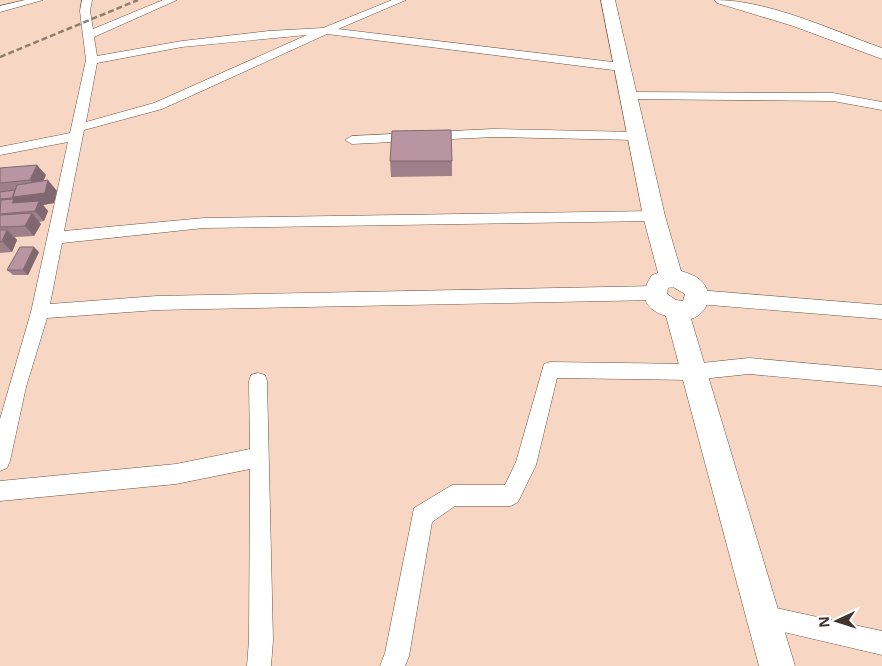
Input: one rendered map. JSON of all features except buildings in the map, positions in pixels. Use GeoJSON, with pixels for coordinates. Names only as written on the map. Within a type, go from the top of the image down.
{"type":"FeatureCollection","features":[{"type":"Feature","properties":{"kind":"street"},"geometry":{"type":"LineString","coordinates":[[0,9],[38,0]]}},
{"type":"Feature","properties":{"kind":"street"},"geometry":{"type":"LineString","coordinates":[[0,461],[8,387],[40,312],[92,60],[85,11],[87,0]]}},
{"type":"Feature","properties":{"kind":"street"},"geometry":{"type":"LineString","coordinates":[[88,35],[172,0]]}},
{"type":"Feature","properties":{"kind":"street"},"geometry":{"type":"LineString","coordinates":[[0,151],[76,132],[158,106],[325,31],[401,0]]}},
{"type":"Feature","properties":{"kind":"street"},"geometry":{"type":"LineString","coordinates":[[608,0],[654,216],[675,295],[692,372],[777,666]]}},
{"type":"Feature","properties":{"kind":"street"},"geometry":{"type":"LineString","coordinates":[[722,0],[798,23],[882,54]]}},
{"type":"Feature","properties":{"kind":"street"},"geometry":{"type":"LineString","coordinates":[[92,60],[165,46],[269,34],[325,31],[622,67]]}},
{"type":"Feature","properties":{"kind":"street"},"geometry":{"type":"LineString","coordinates":[[628,96],[833,97],[882,106]]}},
{"type":"Feature","properties":{"kind":"street"},"geometry":{"type":"LineString","coordinates":[[352,140],[493,133],[636,136]]}},
{"type":"Feature","properties":{"kind":"street"},"geometry":{"type":"LineString","coordinates":[[55,238],[204,223],[654,216]]}},
{"type":"Feature","properties":{"kind":"street"},"geometry":{"type":"LineString","coordinates":[[40,312],[167,303],[675,295],[882,312]]}},
{"type":"Feature","properties":{"kind":"street"},"geometry":{"type":"LineString","coordinates":[[392,666],[397,656],[422,516],[452,496],[512,495],[526,465],[550,370],[692,372],[749,366],[777,367],[882,378]]}},
{"type":"Feature","properties":{"kind":"street"},"geometry":{"type":"LineString","coordinates":[[258,381],[261,640],[259,666]]}},
{"type":"Feature","properties":{"kind":"street"},"geometry":{"type":"LineString","coordinates":[[0,491],[176,474],[260,457]]}},
{"type":"Feature","properties":{"kind":"street"},"geometry":{"type":"LineString","coordinates":[[762,617],[882,643]]}},
{"type":"Feature","properties":{"kind":"railway"},"geometry":{"type":"LineString","coordinates":[[0,57],[138,0]]}}]}
